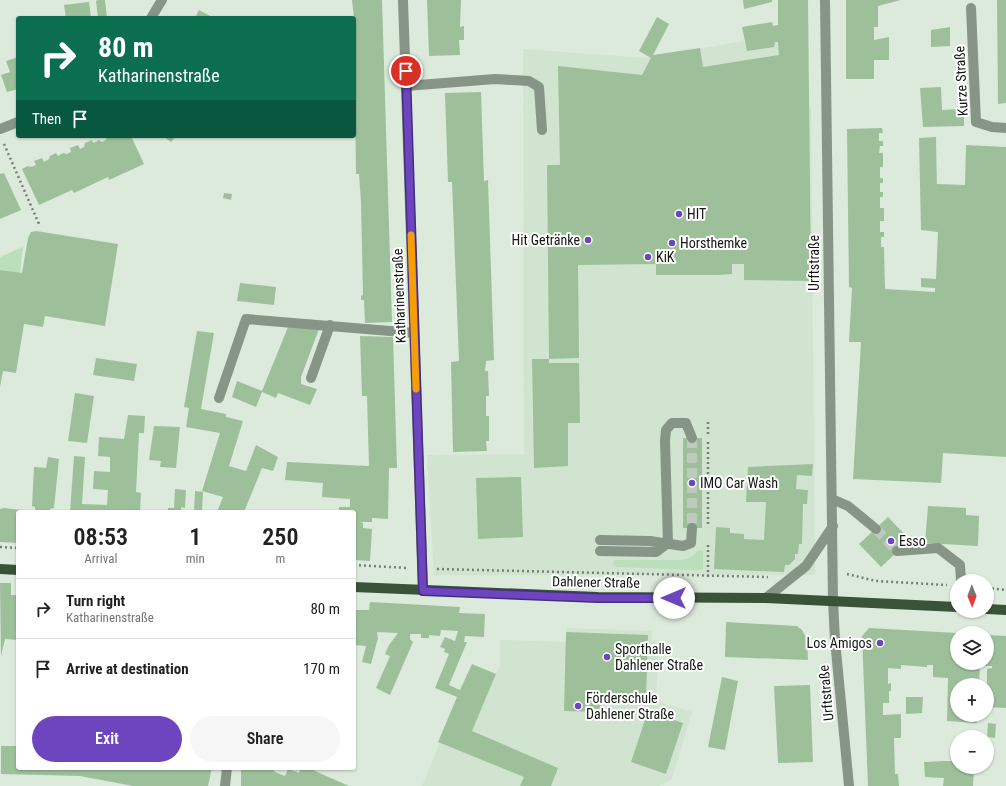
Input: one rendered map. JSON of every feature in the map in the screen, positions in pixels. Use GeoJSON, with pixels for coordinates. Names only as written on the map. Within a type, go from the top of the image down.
{"type":"FeatureCollection","features":[{"type":"Feature","properties":{"kind":"main road"},"geometry":{"type":"LineString","coordinates":[[0,569],[16,570]]}},
{"type":"Feature","properties":{"kind":"main road","name":"Dahlener Straße"},"geometry":{"type":"LineString","coordinates":[[356,587],[598,598],[766,598],[950,607]]}},
{"type":"Feature","properties":{"kind":"main road"},"geometry":{"type":"LineString","coordinates":[[994,609],[1006,610]]}},
{"type":"Feature","properties":{"kind":"street"},"geometry":{"type":"LineString","coordinates":[[152,16],[162,0]]}},
{"type":"Feature","properties":{"kind":"street","name":"Katharinenstraße"},"geometry":{"type":"LineString","coordinates":[[403,0],[423,591]]}},
{"type":"Feature","properties":{"kind":"street","name":"Urftstraße"},"geometry":{"type":"LineString","coordinates":[[825,0],[833,601],[835,640],[849,786]]}},
{"type":"Feature","properties":{"kind":"street","name":"Kurze Straße"},"geometry":{"type":"LineString","coordinates":[[971,8],[976,122],[992,127],[1006,128]]}},
{"type":"Feature","properties":{"kind":"street"},"geometry":{"type":"LineString","coordinates":[[406,86],[495,79],[529,81],[539,87],[542,130]]}},
{"type":"Feature","properties":{"kind":"street"},"geometry":{"type":"LineString","coordinates":[[0,129],[16,123]]}},
{"type":"Feature","properties":{"kind":"street"},"geometry":{"type":"LineString","coordinates":[[219,398],[246,319],[414,332]]}},
{"type":"Feature","properties":{"kind":"street"},"geometry":{"type":"LineString","coordinates":[[311,378],[330,325]]}},
{"type":"Feature","properties":{"kind":"street"},"geometry":{"type":"LineString","coordinates":[[668,543],[664,441],[666,430],[672,423],[686,422],[692,438]]}},
{"type":"Feature","properties":{"kind":"street"},"geometry":{"type":"LineString","coordinates":[[832,499],[848,506],[876,529]]}},
{"type":"Feature","properties":{"kind":"street"},"geometry":{"type":"LineString","coordinates":[[766,598],[806,566],[832,526]]}},
{"type":"Feature","properties":{"kind":"street"},"geometry":{"type":"LineString","coordinates":[[600,540],[668,543],[683,546],[691,542],[692,528]]}},
{"type":"Feature","properties":{"kind":"street"},"geometry":{"type":"LineString","coordinates":[[600,551],[656,552],[668,543]]}},
{"type":"Feature","properties":{"kind":"street"},"geometry":{"type":"LineString","coordinates":[[897,551],[938,548],[960,565],[961,574]]}},
{"type":"Feature","properties":{"kind":"street"},"geometry":{"type":"LineString","coordinates":[[225,786],[226,770]]}},
{"type":"Feature","properties":{"kind":"path"},"geometry":{"type":"LineString","coordinates":[[3,143],[39,224]]}},
{"type":"Feature","properties":{"kind":"path"},"geometry":{"type":"LineString","coordinates":[[708,420],[708,530]]}},
{"type":"Feature","properties":{"kind":"path"},"geometry":{"type":"LineString","coordinates":[[708,538],[708,577]]}},
{"type":"Feature","properties":{"kind":"path"},"geometry":{"type":"LineString","coordinates":[[0,547],[16,548]]}},
{"type":"Feature","properties":{"kind":"path"},"geometry":{"type":"LineString","coordinates":[[356,565],[708,577],[776,577]]}},
{"type":"Feature","properties":{"kind":"path"},"geometry":{"type":"LineString","coordinates":[[833,572],[856,575],[876,581],[950,586]]}},
{"type":"Feature","properties":{"kind":"path"},"geometry":{"type":"LineString","coordinates":[[994,589],[1006,590]]}},
{"type":"Feature","properties":{"kind":"shaded area"},"geometry":{"type":"Polygon","coordinates":[[[743,41],[806,44],[808,107],[811,107],[815,575],[434,575],[427,455],[524,454],[523,49],[646,58],[743,41]]]}},
{"type":"Feature","properties":{"kind":"shaded area","name":"Förderschule Dahlener Straße"},"geometry":{"type":"Polygon","coordinates":[[[567,628],[651,631],[652,641],[659,640],[656,701],[692,712],[672,779],[659,786],[422,786],[441,740],[464,749],[500,665],[500,640],[568,642],[567,628]]]}},
{"type":"Feature","properties":{"kind":"green space"},"geometry":{"type":"Polygon","coordinates":[[[23,247],[20,273],[0,270],[0,257],[23,247]]]}},
{"type":"Feature","properties":{"kind":"green space"},"geometry":{"type":"Polygon","coordinates":[[[699,550],[703,551],[703,569],[700,570],[617,567],[613,565],[614,560],[683,560],[691,557],[699,550]]]}},
{"type":"Feature","properties":{"kind":"building"},"geometry":{"type":"Polygon","coordinates":[[[105,0],[107,16],[98,16],[96,1],[105,0]]]}},
{"type":"Feature","properties":{"kind":"building"},"geometry":{"type":"Polygon","coordinates":[[[352,0],[382,0],[392,322],[365,323],[364,300],[361,300],[361,296],[363,295],[361,202],[359,174],[356,174],[356,16],[354,16],[352,0]]]}},
{"type":"Feature","properties":{"kind":"building"},"geometry":{"type":"Polygon","coordinates":[[[427,0],[461,0],[460,27],[464,26],[464,40],[459,40],[460,55],[429,56],[427,0]]]}},
{"type":"Feature","properties":{"kind":"building"},"geometry":{"type":"Polygon","coordinates":[[[743,0],[772,0],[772,2],[744,9],[743,0]]]}},
{"type":"Feature","properties":{"kind":"building","name":"HIT"},"geometry":{"type":"Polygon","coordinates":[[[778,0],[808,0],[811,281],[744,280],[744,264],[732,264],[732,274],[718,275],[656,275],[656,264],[578,265],[579,358],[549,359],[547,165],[560,165],[558,66],[642,75],[651,58],[639,51],[657,17],[669,24],[653,55],[700,48],[703,67],[779,55],[778,42],[775,42],[774,47],[747,51],[742,27],[772,22],[773,26],[778,25],[778,0]]]}},
{"type":"Feature","properties":{"kind":"building"},"geometry":{"type":"Polygon","coordinates":[[[846,0],[901,0],[878,6],[878,27],[874,27],[874,40],[889,37],[889,60],[874,60],[874,79],[846,79],[846,0]]]}},
{"type":"Feature","properties":{"kind":"building"},"geometry":{"type":"Polygon","coordinates":[[[997,0],[1006,0],[1006,103],[998,104],[997,0]]]}},
{"type":"Feature","properties":{"kind":"building"},"geometry":{"type":"Polygon","coordinates":[[[89,2],[91,16],[66,16],[64,5],[89,2]]]}},
{"type":"Feature","properties":{"kind":"building"},"geometry":{"type":"Polygon","coordinates":[[[199,10],[210,16],[196,16],[199,10]]]}},
{"type":"Feature","properties":{"kind":"building"},"geometry":{"type":"Polygon","coordinates":[[[950,27],[950,46],[931,47],[931,30],[950,27]]]}},
{"type":"Feature","properties":{"kind":"building"},"geometry":{"type":"Polygon","coordinates":[[[16,58],[16,90],[7,92],[1,75],[10,72],[6,61],[16,58]]]}},
{"type":"Feature","properties":{"kind":"building"},"geometry":{"type":"Polygon","coordinates":[[[941,87],[942,110],[964,109],[964,126],[923,127],[920,88],[941,87]]]}},
{"type":"Feature","properties":{"kind":"building"},"geometry":{"type":"Polygon","coordinates":[[[481,92],[484,181],[488,180],[494,360],[486,361],[485,371],[488,371],[489,396],[486,396],[486,416],[489,416],[489,441],[486,441],[487,451],[453,452],[451,362],[459,361],[452,182],[448,182],[445,93],[481,92]]]}},
{"type":"Feature","properties":{"kind":"building"},"geometry":{"type":"Polygon","coordinates":[[[882,128],[883,133],[879,133],[879,141],[883,141],[883,146],[880,146],[879,153],[883,153],[883,167],[880,167],[880,178],[883,178],[883,183],[880,183],[880,192],[883,192],[883,197],[880,197],[880,208],[884,208],[884,221],[880,221],[880,232],[884,232],[884,237],[881,237],[881,247],[884,247],[885,289],[935,292],[935,288],[921,287],[921,278],[936,279],[938,232],[921,230],[919,138],[936,137],[937,190],[937,184],[965,185],[966,145],[1006,147],[1006,457],[943,453],[941,483],[853,479],[861,342],[849,342],[852,288],[849,287],[847,129],[882,128]]]}},
{"type":"Feature","properties":{"kind":"building"},"geometry":{"type":"Polygon","coordinates":[[[106,138],[132,138],[144,164],[109,180],[108,177],[74,193],[72,190],[39,205],[22,169],[28,166],[31,167],[36,165],[34,161],[42,158],[44,162],[56,153],[58,156],[63,153],[67,154],[71,152],[70,148],[78,145],[80,149],[84,147],[85,143],[92,140],[93,143],[99,140],[102,142],[106,138]]]}},
{"type":"Feature","properties":{"kind":"building"},"geometry":{"type":"Polygon","coordinates":[[[166,138],[174,138],[171,142],[166,138]]]}},
{"type":"Feature","properties":{"kind":"building"},"geometry":{"type":"Polygon","coordinates":[[[4,173],[21,210],[0,219],[0,174],[4,173]]]}},
{"type":"Feature","properties":{"kind":"building"},"geometry":{"type":"Polygon","coordinates":[[[224,193],[232,194],[231,200],[223,198],[224,193]]]}},
{"type":"Feature","properties":{"kind":"building"},"geometry":{"type":"Polygon","coordinates":[[[36,231],[118,244],[105,326],[45,316],[43,327],[24,324],[16,373],[3,371],[0,387],[0,270],[22,273],[28,238],[31,232],[36,231]]]}},
{"type":"Feature","properties":{"kind":"building"},"geometry":{"type":"Polygon","coordinates":[[[240,283],[276,287],[274,305],[237,301],[240,283]]]}},
{"type":"Feature","properties":{"kind":"building"},"geometry":{"type":"Polygon","coordinates":[[[288,327],[319,329],[301,377],[301,384],[317,389],[310,405],[278,393],[276,398],[262,392],[256,407],[232,397],[237,381],[262,391],[288,327]]]}},
{"type":"Feature","properties":{"kind":"building"},"geometry":{"type":"Polygon","coordinates":[[[197,331],[214,333],[201,409],[226,414],[226,417],[243,421],[229,466],[246,471],[256,445],[278,457],[273,471],[262,468],[245,510],[218,510],[223,497],[202,491],[220,433],[186,427],[189,408],[184,407],[197,331]]]}},
{"type":"Feature","properties":{"kind":"building"},"geometry":{"type":"Polygon","coordinates":[[[360,336],[393,337],[397,468],[389,468],[388,519],[372,518],[372,522],[360,522],[363,523],[363,528],[372,529],[370,561],[356,560],[356,510],[339,510],[339,507],[350,507],[350,499],[322,497],[323,483],[285,480],[287,462],[369,466],[367,396],[362,396],[360,336]]]}},
{"type":"Feature","properties":{"kind":"building"},"geometry":{"type":"Polygon","coordinates":[[[96,358],[137,364],[134,381],[93,375],[96,358]]]}},
{"type":"Feature","properties":{"kind":"building"},"geometry":{"type":"Polygon","coordinates":[[[532,359],[549,359],[549,363],[579,363],[580,423],[568,423],[568,466],[534,468],[532,359]]]}},
{"type":"Feature","properties":{"kind":"building"},"geometry":{"type":"Polygon","coordinates":[[[75,393],[94,396],[87,443],[68,441],[75,393]]]}},
{"type":"Feature","properties":{"kind":"building"},"geometry":{"type":"Polygon","coordinates":[[[128,415],[145,416],[144,433],[139,433],[136,492],[141,493],[140,510],[70,510],[74,456],[85,457],[82,504],[107,505],[108,490],[93,489],[94,471],[110,472],[110,457],[98,456],[99,437],[124,439],[128,415]]]}},
{"type":"Feature","properties":{"kind":"building"},"geometry":{"type":"Polygon","coordinates":[[[154,426],[180,427],[176,468],[160,467],[161,461],[149,460],[154,426]]]}},
{"type":"Feature","properties":{"kind":"building","name":"IMO Car Wash"},"geometry":{"type":"Polygon","coordinates":[[[683,438],[702,438],[702,528],[683,528],[683,438]]]}},
{"type":"Feature","properties":{"kind":"building"},"geometry":{"type":"Polygon","coordinates":[[[48,457],[59,459],[54,508],[50,510],[35,510],[35,507],[32,506],[34,467],[46,468],[48,457]]]}},
{"type":"Feature","properties":{"kind":"building"},"geometry":{"type":"Polygon","coordinates":[[[813,464],[812,476],[797,475],[796,489],[808,490],[807,504],[803,504],[802,544],[799,544],[798,554],[795,554],[795,559],[789,565],[785,565],[784,572],[714,569],[716,527],[730,528],[730,533],[744,534],[744,539],[764,540],[766,502],[746,502],[748,467],[813,464]]]}},
{"type":"Feature","properties":{"kind":"building"},"geometry":{"type":"Polygon","coordinates":[[[521,477],[523,537],[478,539],[476,478],[521,477]]]}},
{"type":"Feature","properties":{"kind":"building"},"geometry":{"type":"Polygon","coordinates":[[[175,489],[186,490],[185,508],[181,507],[181,510],[168,510],[168,508],[174,508],[175,489]]]}},
{"type":"Feature","properties":{"kind":"building"},"geometry":{"type":"Polygon","coordinates":[[[195,491],[203,492],[202,510],[194,510],[195,491]]]}},
{"type":"Feature","properties":{"kind":"building"},"geometry":{"type":"Polygon","coordinates":[[[928,506],[966,508],[966,515],[979,516],[978,546],[925,543],[928,506]]]}},
{"type":"Feature","properties":{"kind":"building"},"geometry":{"type":"Polygon","coordinates":[[[0,509],[22,510],[16,510],[16,543],[0,542],[0,509]]]}},
{"type":"Feature","properties":{"kind":"building"},"geometry":{"type":"Polygon","coordinates":[[[888,517],[910,540],[881,567],[859,544],[888,517]]]}},
{"type":"Feature","properties":{"kind":"building"},"geometry":{"type":"Polygon","coordinates":[[[0,583],[11,583],[11,595],[16,595],[16,640],[5,639],[1,656],[0,583]]]}},
{"type":"Feature","properties":{"kind":"building"},"geometry":{"type":"Polygon","coordinates":[[[370,602],[460,607],[459,613],[485,614],[484,637],[465,636],[464,642],[467,642],[449,685],[460,690],[472,664],[496,674],[472,731],[558,768],[551,786],[520,786],[524,777],[438,742],[457,697],[435,688],[449,654],[444,652],[445,649],[440,647],[445,637],[455,641],[458,631],[441,630],[440,636],[429,635],[429,638],[421,638],[421,634],[410,634],[410,639],[413,642],[390,695],[376,688],[390,656],[385,654],[389,645],[398,633],[377,632],[378,638],[371,664],[362,662],[366,646],[356,645],[356,610],[369,610],[370,602]]]}},
{"type":"Feature","properties":{"kind":"building"},"geometry":{"type":"Polygon","coordinates":[[[726,622],[797,626],[802,630],[807,639],[808,660],[725,657],[726,622]]]}},
{"type":"Feature","properties":{"kind":"building"},"geometry":{"type":"Polygon","coordinates":[[[869,628],[950,633],[950,670],[980,670],[979,678],[950,678],[950,721],[947,721],[948,678],[933,677],[933,665],[927,665],[927,667],[901,665],[901,669],[888,668],[888,684],[891,683],[891,691],[889,691],[889,703],[883,703],[883,715],[901,714],[901,738],[894,738],[895,774],[898,774],[899,786],[868,786],[862,636],[869,628]]]}},
{"type":"Feature","properties":{"kind":"building","name":"Sporthalle Dahlener Straße"},"geometry":{"type":"Polygon","coordinates":[[[566,632],[648,635],[646,696],[601,695],[600,712],[564,711],[566,632]]]}},
{"type":"Feature","properties":{"kind":"building"},"geometry":{"type":"Polygon","coordinates":[[[994,635],[1006,636],[1006,708],[994,707],[994,678],[987,678],[987,670],[994,670],[994,635]]]}},
{"type":"Feature","properties":{"kind":"building"},"geometry":{"type":"Polygon","coordinates":[[[722,677],[738,681],[725,750],[708,747],[722,677]]]}},
{"type":"Feature","properties":{"kind":"building"},"geometry":{"type":"Polygon","coordinates":[[[810,685],[813,762],[778,763],[774,686],[810,685]]]}},
{"type":"Feature","properties":{"kind":"building"},"geometry":{"type":"Polygon","coordinates":[[[906,697],[923,697],[922,713],[906,714],[906,697]]]}},
{"type":"Feature","properties":{"kind":"building"},"geometry":{"type":"Polygon","coordinates":[[[648,711],[683,723],[666,774],[631,762],[648,711]]]}},
{"type":"Feature","properties":{"kind":"building"},"geometry":{"type":"Polygon","coordinates":[[[988,723],[996,724],[995,738],[994,730],[988,730],[988,723]]]}},
{"type":"Feature","properties":{"kind":"building"},"geometry":{"type":"Polygon","coordinates":[[[1,746],[16,746],[16,770],[212,770],[208,786],[133,786],[80,776],[1,774],[1,746]]]}},
{"type":"Feature","properties":{"kind":"building"},"geometry":{"type":"Polygon","coordinates":[[[950,761],[950,774],[974,774],[973,786],[943,786],[944,778],[925,777],[924,762],[950,761]]]}},
{"type":"Feature","properties":{"kind":"building"},"geometry":{"type":"Polygon","coordinates":[[[241,770],[274,770],[285,776],[288,770],[299,773],[300,770],[313,770],[349,786],[241,786],[241,770]]]}},
{"type":"Feature","properties":{"kind":"tunnel"},"geometry":{"type":"LineString","coordinates":[[692,438],[692,528]]}},
{"type":"Feature","properties":{"kind":"tunnel"},"geometry":{"type":"LineString","coordinates":[[876,529],[897,551]]}},
{"type":"Feature","properties":{"kind":"slow traffic"},"geometry":{"type":"LineString","coordinates":[[411,235],[416,389]]}},
{"type":"Feature","properties":{"kind":"place","name":"HIT"},"geometry":{"type":"Point","coordinates":[679,214]}},
{"type":"Feature","properties":{"kind":"place","name":"Hit Getränke"},"geometry":{"type":"Point","coordinates":[588,240]}},
{"type":"Feature","properties":{"kind":"place","name":"Horsthemke"},"geometry":{"type":"Point","coordinates":[672,243]}},
{"type":"Feature","properties":{"kind":"place","name":"KiK"},"geometry":{"type":"Point","coordinates":[648,257]}},
{"type":"Feature","properties":{"kind":"place","name":"IMO Car Wash"},"geometry":{"type":"Point","coordinates":[692,483]}},
{"type":"Feature","properties":{"kind":"place","name":"Esso"},"geometry":{"type":"Point","coordinates":[891,541]}},
{"type":"Feature","properties":{"kind":"place","name":"Los Amigos"},"geometry":{"type":"Point","coordinates":[880,643]}},
{"type":"Feature","properties":{"kind":"place","name":"Sporthalle Dahlener Straße"},"geometry":{"type":"Point","coordinates":[607,657]}},
{"type":"Feature","properties":{"kind":"place","name":"Förderschule Dahlener Straße"},"geometry":{"type":"Point","coordinates":[578,706]}},
{"type":"Feature","properties":{"kind":"route"},"geometry":{"type":"LineString","coordinates":[[406,71],[423,591],[598,598],[674,598]]}}]}
